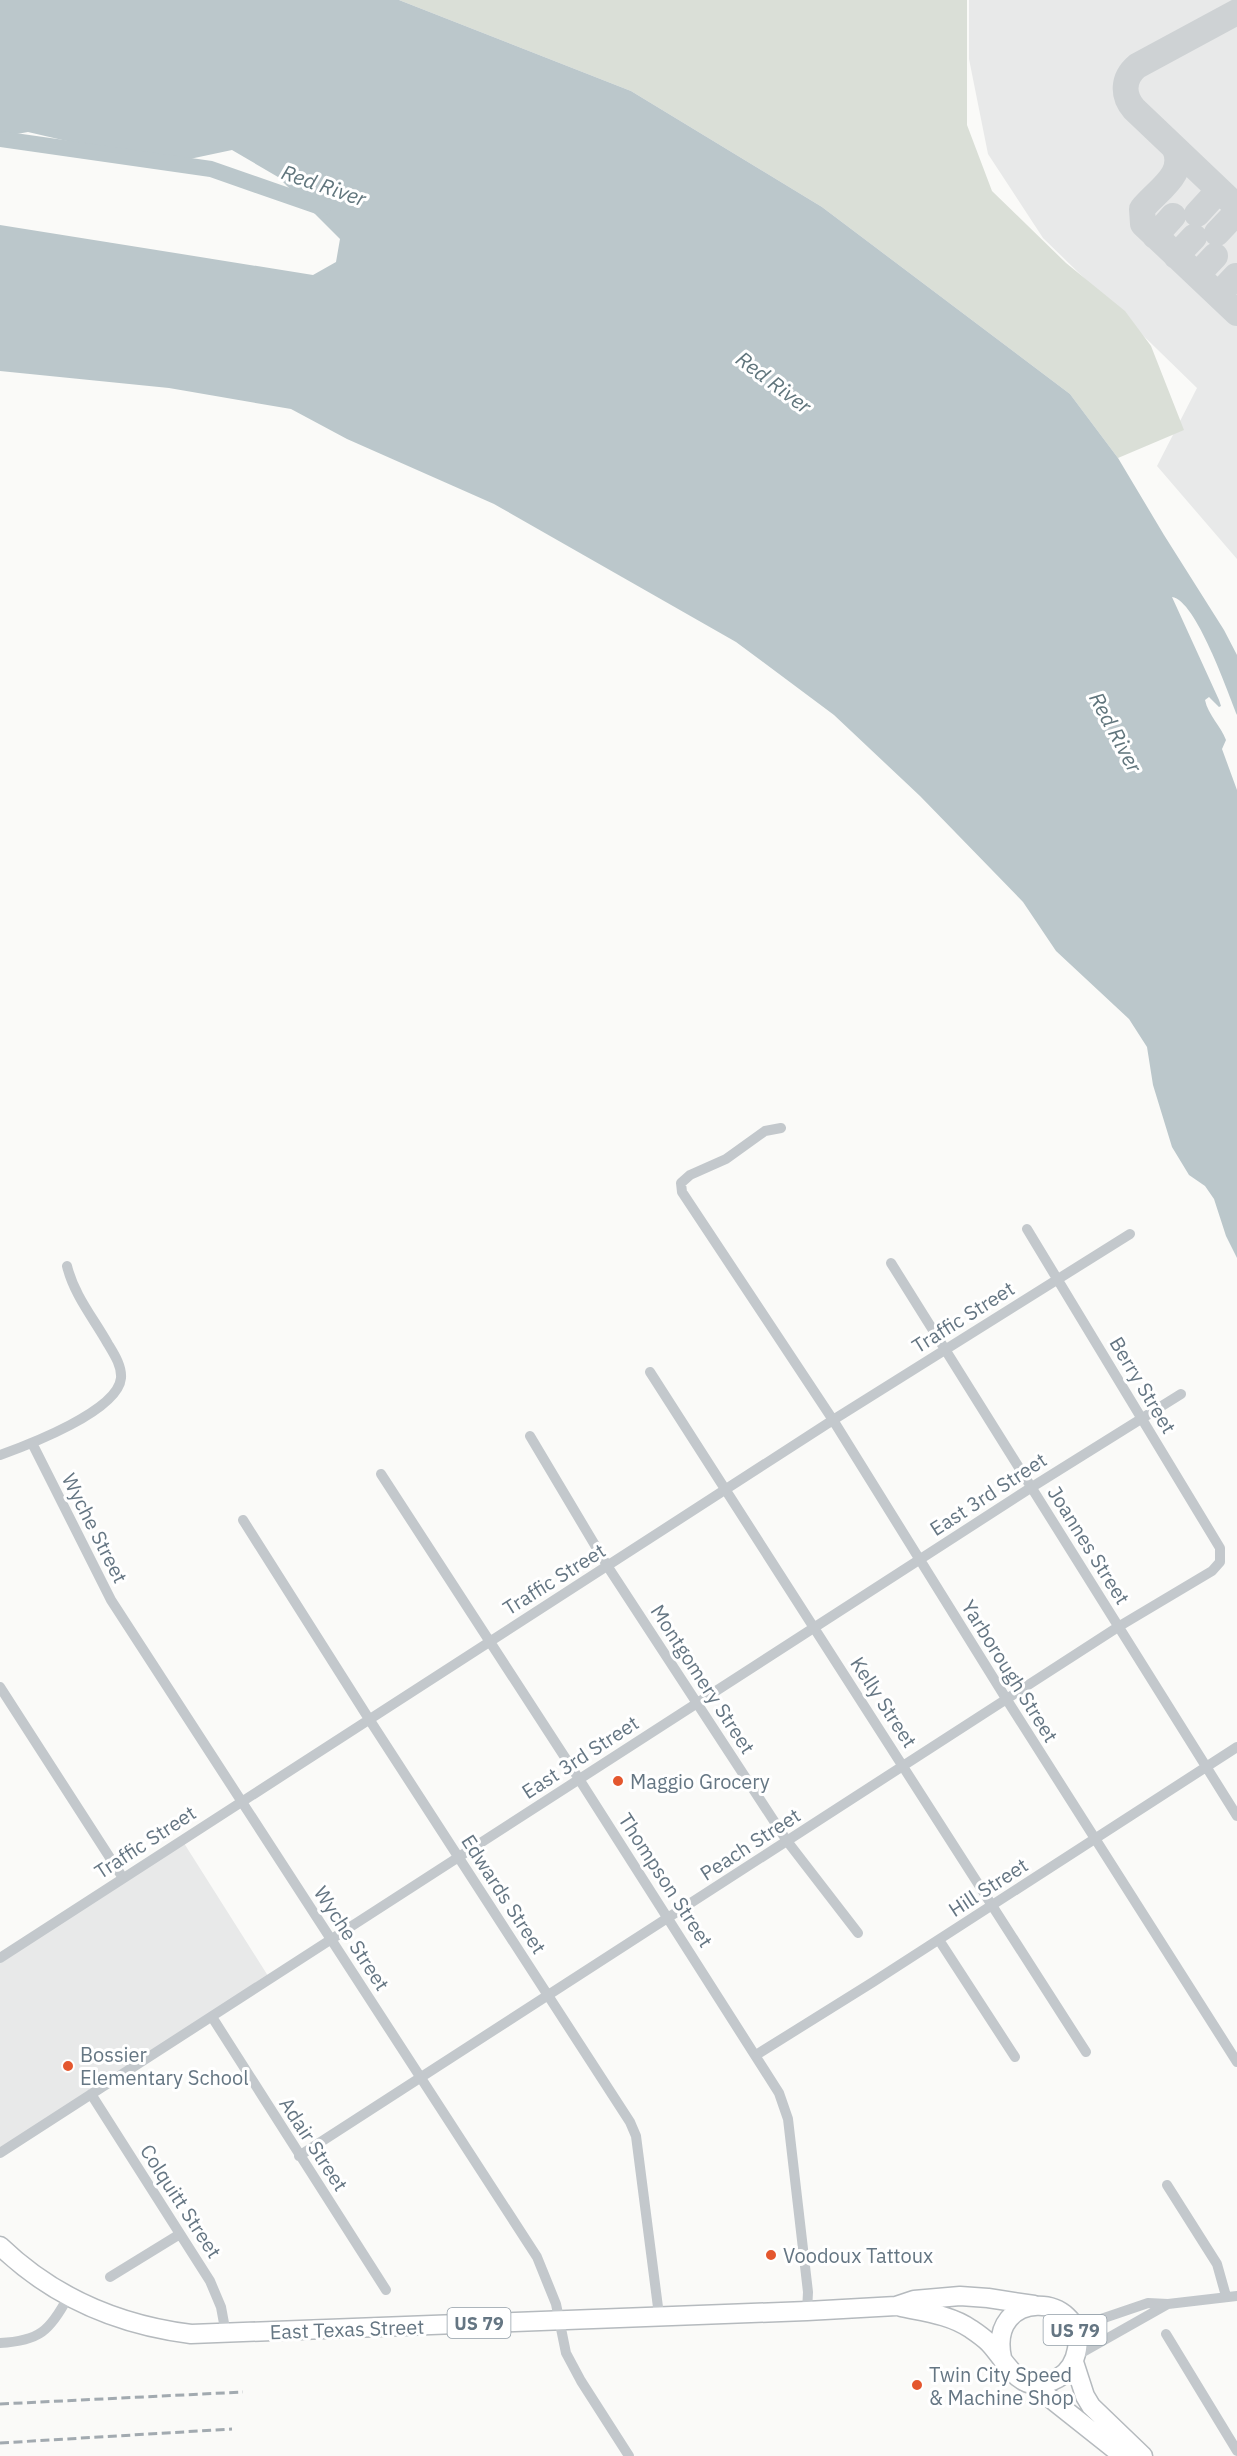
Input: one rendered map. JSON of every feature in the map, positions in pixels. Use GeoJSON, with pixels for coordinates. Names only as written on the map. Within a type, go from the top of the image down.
{"type":"FeatureCollection","features":[{"type":"Feature","properties":{"kind":"main road","name":"East Texas Street"},"geometry":{"type":"LineString","coordinates":[[0,2246],[35,2276],[68,2297],[136,2324],[191,2334],[807,2311],[896,2306],[914,2300],[960,2296],[1045,2305],[1064,2314]]}},
{"type":"Feature","properties":{"kind":"main road","name":"US 79"},"geometry":{"type":"LineString","coordinates":[[1002,2358],[1000,2335],[1005,2324],[1012,2314],[1034,2305]]}},
{"type":"Feature","properties":{"kind":"main road","name":"East Texas Street"},"geometry":{"type":"LineString","coordinates":[[896,2306],[956,2321],[989,2342],[1013,2375],[1031,2383],[1123,2456]]}},
{"type":"Feature","properties":{"kind":"main road","name":"US 79"},"geometry":{"type":"LineString","coordinates":[[1064,2314],[1076,2333],[1075,2359],[1085,2396],[1091,2406],[1143,2456]]}},
{"type":"Feature","properties":{"kind":"main road","name":"US 79"},"geometry":{"type":"LineString","coordinates":[[1031,2383],[1041,2384],[1060,2377],[1075,2359]]}},
{"type":"Feature","properties":{"kind":"street","name":"Yarborough Street"},"geometry":{"type":"LineString","coordinates":[[781,1128],[765,1131],[726,1159],[684,1179],[681,1186],[685,1198],[833,1420],[1006,1700],[1237,2062]]}},
{"type":"Feature","properties":{"kind":"street","name":"Berry Street"},"geometry":{"type":"LineString","coordinates":[[1027,1229],[1220,1548],[1220,1562]]}},
{"type":"Feature","properties":{"kind":"street","name":"Traffic Street"},"geometry":{"type":"LineString","coordinates":[[1,1956],[833,1420],[1130,1234]]}},
{"type":"Feature","properties":{"kind":"street","name":"Joannes Street"},"geometry":{"type":"LineString","coordinates":[[891,1263],[1237,1816]]}},
{"type":"Feature","properties":{"kind":"street"},"geometry":{"type":"LineString","coordinates":[[0,1455],[32,1443],[100,1406],[115,1392],[121,1379],[118,1362],[78,1294],[67,1266]]}},
{"type":"Feature","properties":{"kind":"street","name":"Kelly Street"},"geometry":{"type":"LineString","coordinates":[[650,1372],[1086,2052]]}},
{"type":"Feature","properties":{"kind":"street","name":"East 3rd Street"},"geometry":{"type":"LineString","coordinates":[[0,2153],[212,2018],[814,1626],[1181,1394]]}},
{"type":"Feature","properties":{"kind":"street","name":"Montgomery Street"},"geometry":{"type":"LineString","coordinates":[[530,1436],[608,1567],[787,1841],[858,1933]]}},
{"type":"Feature","properties":{"kind":"street","name":"Wyche Street"},"geometry":{"type":"LineString","coordinates":[[32,1443],[111,1600],[537,2257],[552,2289],[566,2353],[581,2381],[629,2456]]}},
{"type":"Feature","properties":{"kind":"street","name":"Thompson Street"},"geometry":{"type":"LineString","coordinates":[[381,1474],[668,1917],[779,2093],[788,2118],[808,2292],[807,2311]]}},
{"type":"Feature","properties":{"kind":"street","name":"Edwards Street"},"geometry":{"type":"LineString","coordinates":[[243,1520],[630,2122],[636,2136],[658,2315]]}},
{"type":"Feature","properties":{"kind":"street","name":"Peach Street"},"geometry":{"type":"LineString","coordinates":[[299,2156],[1118,1627],[1212,1571],[1220,1562]]}},
{"type":"Feature","properties":{"kind":"street"},"geometry":{"type":"LineString","coordinates":[[0,1687],[123,1878]]}},
{"type":"Feature","properties":{"kind":"street","name":"Hill Street"},"geometry":{"type":"LineString","coordinates":[[756,2055],[939,1940],[1237,1747]]}},
{"type":"Feature","properties":{"kind":"street"},"geometry":{"type":"LineString","coordinates":[[939,1940],[1015,2057]]}},
{"type":"Feature","properties":{"kind":"street","name":"Adair Street"},"geometry":{"type":"LineString","coordinates":[[212,2018],[386,2290]]}},
{"type":"Feature","properties":{"kind":"street","name":"Colquitt Street"},"geometry":{"type":"LineString","coordinates":[[91,2094],[210,2281],[221,2307],[226,2334]]}},
{"type":"Feature","properties":{"kind":"street"},"geometry":{"type":"LineString","coordinates":[[1064,2314],[1078,2319],[1101,2319],[1148,2303],[1168,2304],[1231,2296],[1217,2264],[1167,2185]]}},
{"type":"Feature","properties":{"kind":"street"},"geometry":{"type":"LineString","coordinates":[[110,2277],[180,2234]]}},
{"type":"Feature","properties":{"kind":"street"},"geometry":{"type":"LineString","coordinates":[[0,2343],[28,2340],[46,2331],[68,2297]]}},
{"type":"Feature","properties":{"kind":"street"},"geometry":{"type":"LineString","coordinates":[[1075,2359],[1168,2304]]}},
{"type":"Feature","properties":{"kind":"street"},"geometry":{"type":"LineString","coordinates":[[1166,2334],[1237,2451]]}},
{"type":"Feature","properties":{"kind":"shaded area"},"geometry":{"type":"Polygon","coordinates":[[[399,0],[967,0],[967,125],[992,191],[1066,263],[1125,311],[1151,346],[1184,430],[1118,458],[1070,394],[822,207],[631,91],[399,0]]]}},
{"type":"Feature","properties":{"kind":"shaded area"},"geometry":{"type":"Polygon","coordinates":[[[969,0],[1237,0],[1237,559],[1157,466],[1197,388],[1043,238],[988,154],[969,59],[969,0]]]}},
{"type":"Feature","properties":{"kind":"shaded area","name":"Bossier Elementary School"},"geometry":{"type":"Polygon","coordinates":[[[182,1840],[270,1979],[0,2153],[0,1958],[182,1840]]]}},
{"type":"Feature","properties":{"kind":"water"},"geometry":{"type":"Polygon","coordinates":[[[0,0],[399,0],[631,91],[822,207],[1070,394],[1118,458],[1237,655],[1237,715],[1201,630],[1181,602],[1172,597],[1219,700],[1221,706],[1219,707],[1209,697],[1205,700],[1226,740],[1222,749],[1237,790],[1237,1258],[1226,1236],[1214,1199],[1205,1186],[1189,1175],[1172,1147],[1153,1085],[1147,1047],[1129,1019],[1056,951],[1023,902],[920,796],[834,715],[736,642],[494,504],[347,439],[291,409],[169,388],[0,371],[0,225],[313,275],[336,262],[340,239],[278,177],[232,150],[166,164],[28,132],[0,137],[0,0]]]}},
{"type":"Feature","properties":{"kind":"waterway","name":"Red River"},"geometry":{"type":"LineString","coordinates":[[0,139],[211,169],[323,208]]}},
{"type":"Feature","properties":{"kind":"taxiway"},"geometry":{"type":"LineString","coordinates":[[1237,12],[1137,66],[1129,76],[1126,87],[1127,98],[1134,109],[1237,207]]}},
{"type":"Feature","properties":{"kind":"taxiway"},"geometry":{"type":"LineString","coordinates":[[1174,147],[1177,157],[1174,173],[1142,209],[1143,224],[1237,313]]}},
{"type":"Feature","properties":{"kind":"taxiway"},"geometry":{"type":"LineString","coordinates":[[1197,214],[1219,190]]}},
{"type":"Feature","properties":{"kind":"taxiway"},"geometry":{"type":"LineString","coordinates":[[1217,233],[1237,212]]}},
{"type":"Feature","properties":{"kind":"taxiway"},"geometry":{"type":"LineString","coordinates":[[1155,236],[1173,216]]}},
{"type":"Feature","properties":{"kind":"taxiway"},"geometry":{"type":"LineString","coordinates":[[1176,256],[1194,237]]}},
{"type":"Feature","properties":{"kind":"taxiway"},"geometry":{"type":"LineString","coordinates":[[1197,275],[1215,256]]}},
{"type":"Feature","properties":{"kind":"taxiway"},"geometry":{"type":"LineString","coordinates":[[1218,295],[1236,276]]}},
{"type":"Feature","properties":{"kind":"railway"},"geometry":{"type":"LineString","coordinates":[[0,2404],[243,2392]]}},
{"type":"Feature","properties":{"kind":"railway"},"geometry":{"type":"LineString","coordinates":[[0,2443],[232,2429]]}},
{"type":"Feature","properties":{"kind":"place","name":"Maggio Grocery"},"geometry":{"type":"Point","coordinates":[618,1781]}},
{"type":"Feature","properties":{"kind":"place","name":"Bossier Elementary School"},"geometry":{"type":"Point","coordinates":[68,2066]}},
{"type":"Feature","properties":{"kind":"place","name":"Voodoux Tattoux"},"geometry":{"type":"Point","coordinates":[771,2255]}},
{"type":"Feature","properties":{"kind":"place","name":"Twin City Speed & Machine Shop"},"geometry":{"type":"Point","coordinates":[917,2385]}}]}
